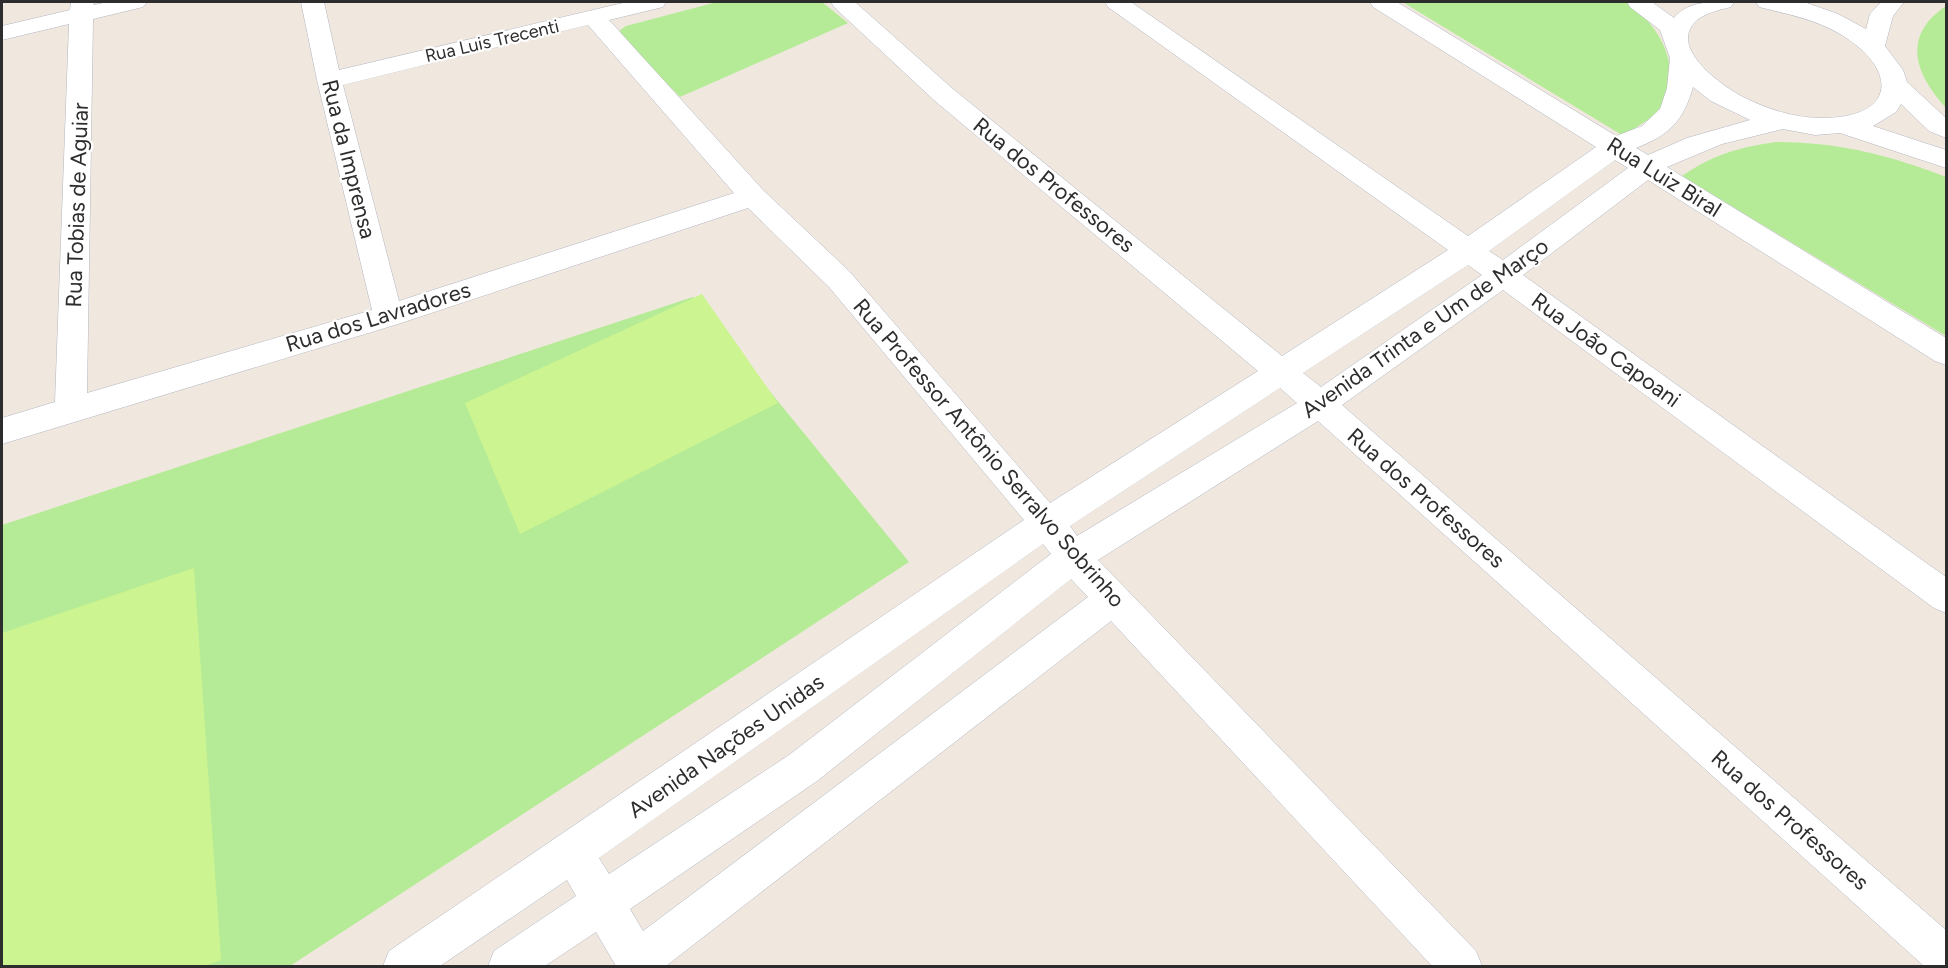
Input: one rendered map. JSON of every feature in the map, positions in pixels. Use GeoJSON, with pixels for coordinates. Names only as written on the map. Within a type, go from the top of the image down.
{"type":"FeatureCollection","features":[{"type":"Feature","properties":{"kind":"street"},"geometry":{"type":"LineString","coordinates":[[2,33],[82,8],[135,2]]}},
{"type":"Feature","properties":{"kind":"street","name":"Rua da Imprensa"},"geometry":{"type":"LineString","coordinates":[[312,2],[329,80],[388,316]]}},
{"type":"Feature","properties":{"kind":"street","name":"Rua Luis Trecenti"},"geometry":{"type":"LineString","coordinates":[[329,80],[655,2]]}},
{"type":"Feature","properties":{"kind":"street","name":"Rua dos Professores"},"geometry":{"type":"LineString","coordinates":[[842,2],[944,95],[1282,371],[1947,958]]}},
{"type":"Feature","properties":{"kind":"street","name":"Rua João Capoani"},"geometry":{"type":"LineString","coordinates":[[1116,2],[1503,275],[1947,597]]}},
{"type":"Feature","properties":{"kind":"street","name":"Rua Luiz Biral"},"geometry":{"type":"LineString","coordinates":[[1382,2],[1947,353]]}},
{"type":"Feature","properties":{"kind":"street"},"geometry":{"type":"LineString","coordinates":[[1638,2],[1671,27],[1678,51],[1697,78],[1720,95],[1750,110],[1783,121],[1814,126],[1842,125],[1872,118],[1890,105],[1896,86]]}},
{"type":"Feature","properties":{"kind":"street"},"geometry":{"type":"LineString","coordinates":[[1767,2],[1793,6],[1823,16],[1850,29],[1873,46],[1889,66],[1896,86],[1938,125],[1947,130]]}},
{"type":"Feature","properties":{"kind":"street"},"geometry":{"type":"LineString","coordinates":[[1793,6],[1820,2]]}},
{"type":"Feature","properties":{"kind":"street"},"geometry":{"type":"LineString","coordinates":[[1873,46],[1882,14],[1893,2]]}},
{"type":"Feature","properties":{"kind":"street","name":"Avenida Trinta e Um de Março"},"geometry":{"type":"LineString","coordinates":[[1047,523],[1468,251],[1616,146],[1651,132],[1671,113],[1680,88],[1678,27],[1688,14],[1709,3]]}},
{"type":"Feature","properties":{"kind":"street","name":"Rua Tobias de Aguiar"},"geometry":{"type":"LineString","coordinates":[[71,409],[82,8]]}},
{"type":"Feature","properties":{"kind":"street","name":"Rua Professor Antônio Serralvo Sobrinho"},"geometry":{"type":"LineString","coordinates":[[592,18],[753,197],[839,279],[1047,523],[1073,557],[1461,966]]}},
{"type":"Feature","properties":{"kind":"street","name":"Avenida Trinta e Um de Março"},"geometry":{"type":"LineString","coordinates":[[1073,557],[1320,404],[1503,275],[1647,167],[1664,157],[1726,132],[1783,121]]}},
{"type":"Feature","properties":{"kind":"street"},"geometry":{"type":"LineString","coordinates":[[1842,125],[1947,159]]}},
{"type":"Feature","properties":{"kind":"street","name":"Rua dos Lavradores"},"geometry":{"type":"LineString","coordinates":[[2,431],[388,316],[753,197]]}},
{"type":"Feature","properties":{"kind":"street","name":"Avenida Nações Unidas"},"geometry":{"type":"LineString","coordinates":[[404,966],[573,852],[1047,523]]}},
{"type":"Feature","properties":{"kind":"street"},"geometry":{"type":"LineString","coordinates":[[509,966],[803,768],[1073,557]]}},
{"type":"Feature","properties":{"kind":"street"},"geometry":{"type":"LineString","coordinates":[[573,852],[636,964],[1114,598]]}},
{"type":"Feature","properties":{"kind":"green space"},"geometry":{"type":"Polygon","coordinates":[[[717,2],[822,2],[848,23],[680,97],[621,36],[620,30],[626,26],[717,2]]]}},
{"type":"Feature","properties":{"kind":"green space"},"geometry":{"type":"Polygon","coordinates":[[[1627,2],[1648,21],[1663,44],[1670,71],[1665,99],[1653,116],[1622,135],[1404,3],[1627,2]]]}},
{"type":"Feature","properties":{"kind":"green space"},"geometry":{"type":"Polygon","coordinates":[[[1946,6],[1946,108],[1935,95],[1921,69],[1918,42],[1932,18],[1946,6]]]}},
{"type":"Feature","properties":{"kind":"green space"},"geometry":{"type":"Polygon","coordinates":[[[1776,142],[1820,144],[1863,151],[1946,177],[1946,336],[1682,176],[1727,153],[1776,142]]]}},
{"type":"Feature","properties":{"kind":"green space"},"geometry":{"type":"Polygon","coordinates":[[[702,294],[778,403],[520,534],[465,403],[702,294]]]}},
{"type":"Feature","properties":{"kind":"green space"},"geometry":{"type":"Polygon","coordinates":[[[693,297],[909,562],[290,966],[2,966],[2,525],[693,297]]]}},
{"type":"Feature","properties":{"kind":"green space"},"geometry":{"type":"Polygon","coordinates":[[[194,568],[221,960],[205,966],[2,966],[2,633],[194,568]]]}}]}
